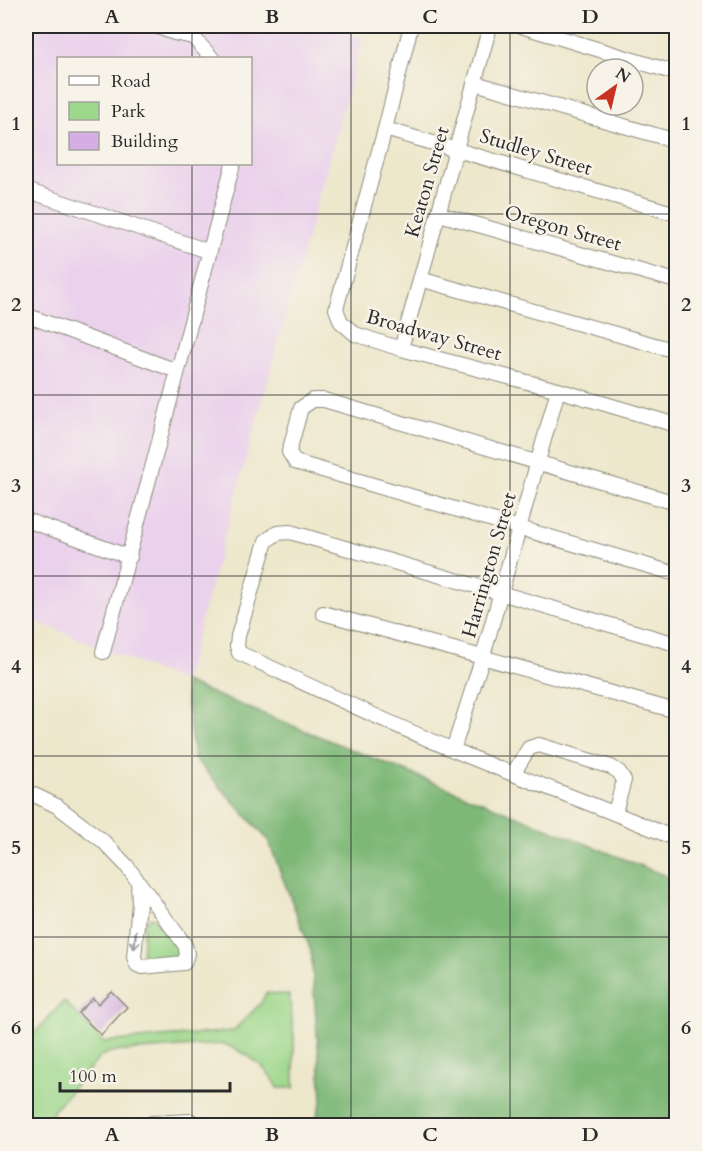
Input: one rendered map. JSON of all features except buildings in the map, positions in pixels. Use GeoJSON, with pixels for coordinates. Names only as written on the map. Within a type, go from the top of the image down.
{"type":"FeatureCollection","features":[{"type":"Feature","properties":{"kind":"street"},"geometry":{"type":"LineString","coordinates":[[155,26],[174,33],[191,31],[211,57]]}},
{"type":"Feature","properties":{"kind":"street","name":"Broadway Street"},"geometry":{"type":"LineString","coordinates":[[411,26],[336,309],[342,322],[355,334],[401,349],[558,390],[676,425]]}},
{"type":"Feature","properties":{"kind":"street","name":"Keaton Street"},"geometry":{"type":"LineString","coordinates":[[401,349],[490,26]]}},
{"type":"Feature","properties":{"kind":"street"},"geometry":{"type":"LineString","coordinates":[[521,26],[676,73]]}},
{"type":"Feature","properties":{"kind":"street"},"geometry":{"type":"LineString","coordinates":[[476,83],[676,141]]}},
{"type":"Feature","properties":{"kind":"street","name":"Studley Street"},"geometry":{"type":"LineString","coordinates":[[385,129],[676,214]]}},
{"type":"Feature","properties":{"kind":"street"},"geometry":{"type":"LineString","coordinates":[[103,652],[233,165]]}},
{"type":"Feature","properties":{"kind":"street"},"geometry":{"type":"LineString","coordinates":[[26,190],[208,252]]}},
{"type":"Feature","properties":{"kind":"street","name":"Oregon Street"},"geometry":{"type":"LineString","coordinates":[[439,214],[676,281]]}},
{"type":"Feature","properties":{"kind":"street"},"geometry":{"type":"LineString","coordinates":[[420,279],[676,351]]}},
{"type":"Feature","properties":{"kind":"street"},"geometry":{"type":"LineString","coordinates":[[26,315],[177,371]]}},
{"type":"Feature","properties":{"kind":"street","name":"Harrington Street"},"geometry":{"type":"LineString","coordinates":[[453,750],[483,656],[558,390]]}},
{"type":"Feature","properties":{"kind":"street"},"geometry":{"type":"LineString","coordinates":[[676,503],[324,400],[313,400],[301,408],[290,452],[295,462],[676,574]]}},
{"type":"Feature","properties":{"kind":"street"},"geometry":{"type":"LineString","coordinates":[[26,520],[130,557]]}},
{"type":"Feature","properties":{"kind":"street"},"geometry":{"type":"LineString","coordinates":[[676,644],[290,532],[277,533],[266,541],[237,646],[239,653],[453,750],[615,812],[676,839]]}},
{"type":"Feature","properties":{"kind":"street"},"geometry":{"type":"LineString","coordinates":[[323,613],[676,711]]}},
{"type":"Feature","properties":{"kind":"street"},"geometry":{"type":"LineString","coordinates":[[513,774],[530,748],[539,745],[611,766],[624,780],[615,812]]}},
{"type":"Feature","properties":{"kind":"street"},"geometry":{"type":"LineString","coordinates":[[26,791],[57,806],[82,824],[103,841],[126,866],[138,882],[185,945],[188,954],[184,963],[142,967],[135,962],[138,882]]}},
{"type":"Feature","properties":{"kind":"street"},"geometry":{"type":"LineString","coordinates":[[147,1125],[191,1121],[198,1125]]}},
{"type":"Feature","properties":{"kind":"shaded area"},"geometry":{"type":"Polygon","coordinates":[[[26,26],[239,26],[256,33],[272,33],[292,26],[319,26],[363,37],[184,682],[26,617],[26,26]]]}},
{"type":"Feature","properties":{"kind":"green space"},"geometry":{"type":"Polygon","coordinates":[[[184,682],[676,880],[676,1125],[314,1125],[322,1100],[311,951],[268,840],[194,758],[184,682]]]}},
{"type":"Feature","properties":{"kind":"green space"},"geometry":{"type":"Polygon","coordinates":[[[151,917],[175,943],[179,953],[177,957],[146,960],[142,958],[144,923],[151,917]]]}},
{"type":"Feature","properties":{"kind":"green space"},"geometry":{"type":"Polygon","coordinates":[[[266,993],[289,995],[294,1038],[294,1088],[278,1088],[256,1061],[224,1044],[110,1052],[101,1056],[53,1111],[52,1125],[26,1125],[26,1042],[64,1001],[103,1042],[233,1031],[261,1003],[266,993]]]}}]}
